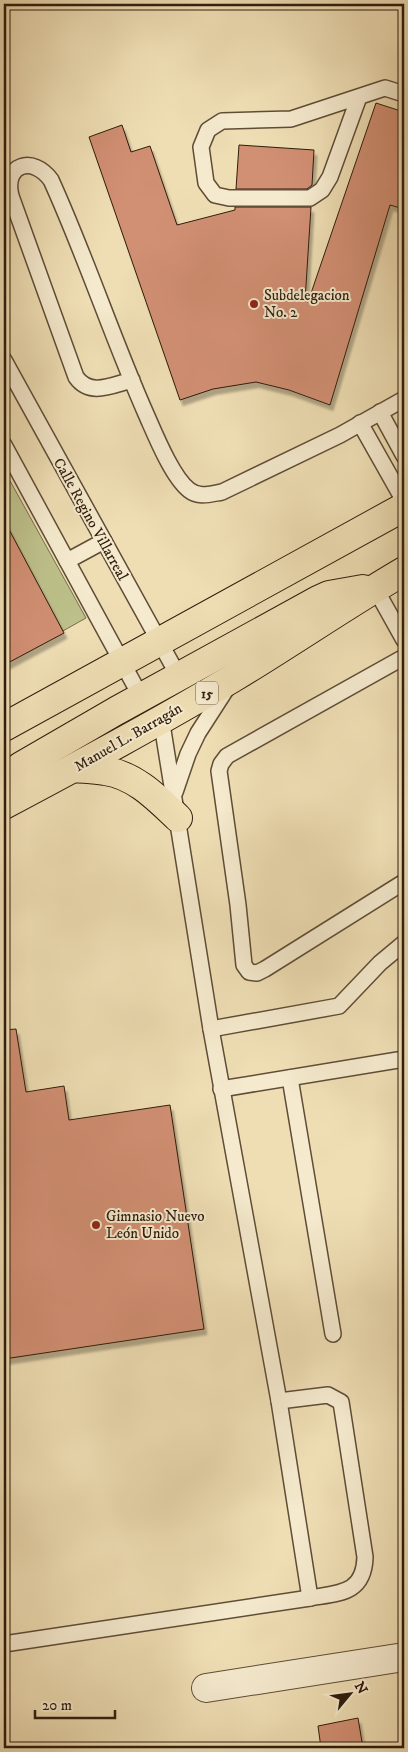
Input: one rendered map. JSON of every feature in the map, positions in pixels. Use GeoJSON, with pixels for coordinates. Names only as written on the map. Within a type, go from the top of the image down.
{"type":"FeatureCollection","features":[{"type":"Feature","properties":{"kind":"highway"},"geometry":{"type":"LineString","coordinates":[[4,727],[404,507]]}},
{"type":"Feature","properties":{"kind":"highway","name":"Manuel L. Barragán"},"geometry":{"type":"LineString","coordinates":[[4,805],[74,768],[233,678],[404,571]]}},
{"type":"Feature","properties":{"kind":"highway"},"geometry":{"type":"LineString","coordinates":[[4,779],[21,766],[141,697],[324,597],[340,592],[375,588]]}},
{"type":"Feature","properties":{"kind":"highway"},"geometry":{"type":"LineString","coordinates":[[74,768],[106,771],[125,777],[176,806]]}},
{"type":"Feature","properties":{"kind":"street"},"geometry":{"type":"LineString","coordinates":[[206,1688],[404,1657]]}},
{"type":"Feature","properties":{"kind":"lane"},"geometry":{"type":"LineString","coordinates":[[359,97],[330,177],[322,190],[310,198],[229,198],[214,195],[206,183],[201,147],[208,130],[222,121],[291,119],[384,88],[404,94]]}},
{"type":"Feature","properties":{"kind":"lane"},"geometry":{"type":"LineString","coordinates":[[132,380],[92,389],[81,384],[76,378],[8,186],[9,178],[20,167],[36,166],[45,172],[51,180],[155,433],[179,479],[188,489],[196,494],[205,495],[222,492],[340,435],[404,399]]}},
{"type":"Feature","properties":{"kind":"lane","name":"Calle Regino Villarreal"},"geometry":{"type":"LineString","coordinates":[[4,360],[179,677]]}},
{"type":"Feature","properties":{"kind":"lane"},"geometry":{"type":"LineString","coordinates":[[380,412],[404,456]]}},
{"type":"Feature","properties":{"kind":"lane"},"geometry":{"type":"LineString","coordinates":[[360,423],[404,501]]}},
{"type":"Feature","properties":{"kind":"lane"},"geometry":{"type":"LineString","coordinates":[[4,445],[141,697]]}},
{"type":"Feature","properties":{"kind":"lane"},"geometry":{"type":"LineString","coordinates":[[67,561],[104,542]]}},
{"type":"Feature","properties":{"kind":"lane"},"geometry":{"type":"LineString","coordinates":[[375,588],[404,640]]}},
{"type":"Feature","properties":{"kind":"lane"},"geometry":{"type":"LineString","coordinates":[[404,657],[227,756],[221,764],[219,771],[238,905],[244,965],[249,972],[257,973],[265,969],[404,882]]}},
{"type":"Feature","properties":{"kind":"lane"},"geometry":{"type":"LineString","coordinates":[[176,806],[188,754],[198,733],[233,678]]}},
{"type":"Feature","properties":{"kind":"lane"},"geometry":{"type":"LineString","coordinates":[[161,718],[221,1089],[279,1401],[310,1598]]}},
{"type":"Feature","properties":{"kind":"lane"},"geometry":{"type":"LineString","coordinates":[[211,1029],[339,1006],[380,963],[404,943]]}},
{"type":"Feature","properties":{"kind":"lane"},"geometry":{"type":"LineString","coordinates":[[221,1089],[404,1059]]}},
{"type":"Feature","properties":{"kind":"lane"},"geometry":{"type":"LineString","coordinates":[[290,1078],[332,1334]]}},
{"type":"Feature","properties":{"kind":"lane"},"geometry":{"type":"LineString","coordinates":[[4,1644],[310,1598],[345,1591],[354,1587],[365,1569],[365,1557],[341,1402],[328,1394],[279,1401]]}},
{"type":"Feature","properties":{"kind":"green space"},"geometry":{"type":"Polygon","coordinates":[[[4,470],[86,618],[4,664],[4,470]]]}},
{"type":"Feature","properties":{"kind":"building","name":"Subdelegacion No. 2"},"geometry":{"type":"Polygon","coordinates":[[[376,103],[404,112],[404,209],[390,205],[330,405],[289,390],[256,382],[213,389],[180,400],[89,137],[122,125],[131,152],[150,146],[177,225],[235,210],[235,207],[311,207],[305,301],[308,302],[376,103]]]}},
{"type":"Feature","properties":{"kind":"building"},"geometry":{"type":"Polygon","coordinates":[[[239,145],[314,150],[312,185],[307,189],[236,189],[239,145]]]}},
{"type":"Feature","properties":{"kind":"building"},"geometry":{"type":"Polygon","coordinates":[[[4,520],[64,633],[4,665],[4,520]]]}},
{"type":"Feature","properties":{"kind":"building","name":"Gimnasio Nuevo León Unido"},"geometry":{"type":"Polygon","coordinates":[[[16,1029],[26,1092],[64,1086],[69,1120],[170,1105],[204,1329],[4,1359],[4,1030],[16,1029]]]}},
{"type":"Feature","properties":{"kind":"building"},"geometry":{"type":"Polygon","coordinates":[[[358,1718],[363,1748],[321,1748],[318,1726],[358,1718]]]}},
{"type":"Feature","properties":{"kind":"place","name":"Subdelegacion No. 2"},"geometry":{"type":"Point","coordinates":[254,304]}},
{"type":"Feature","properties":{"kind":"place","name":"Gimnasio Nuevo León Unido"},"geometry":{"type":"Point","coordinates":[96,1225]}}]}
